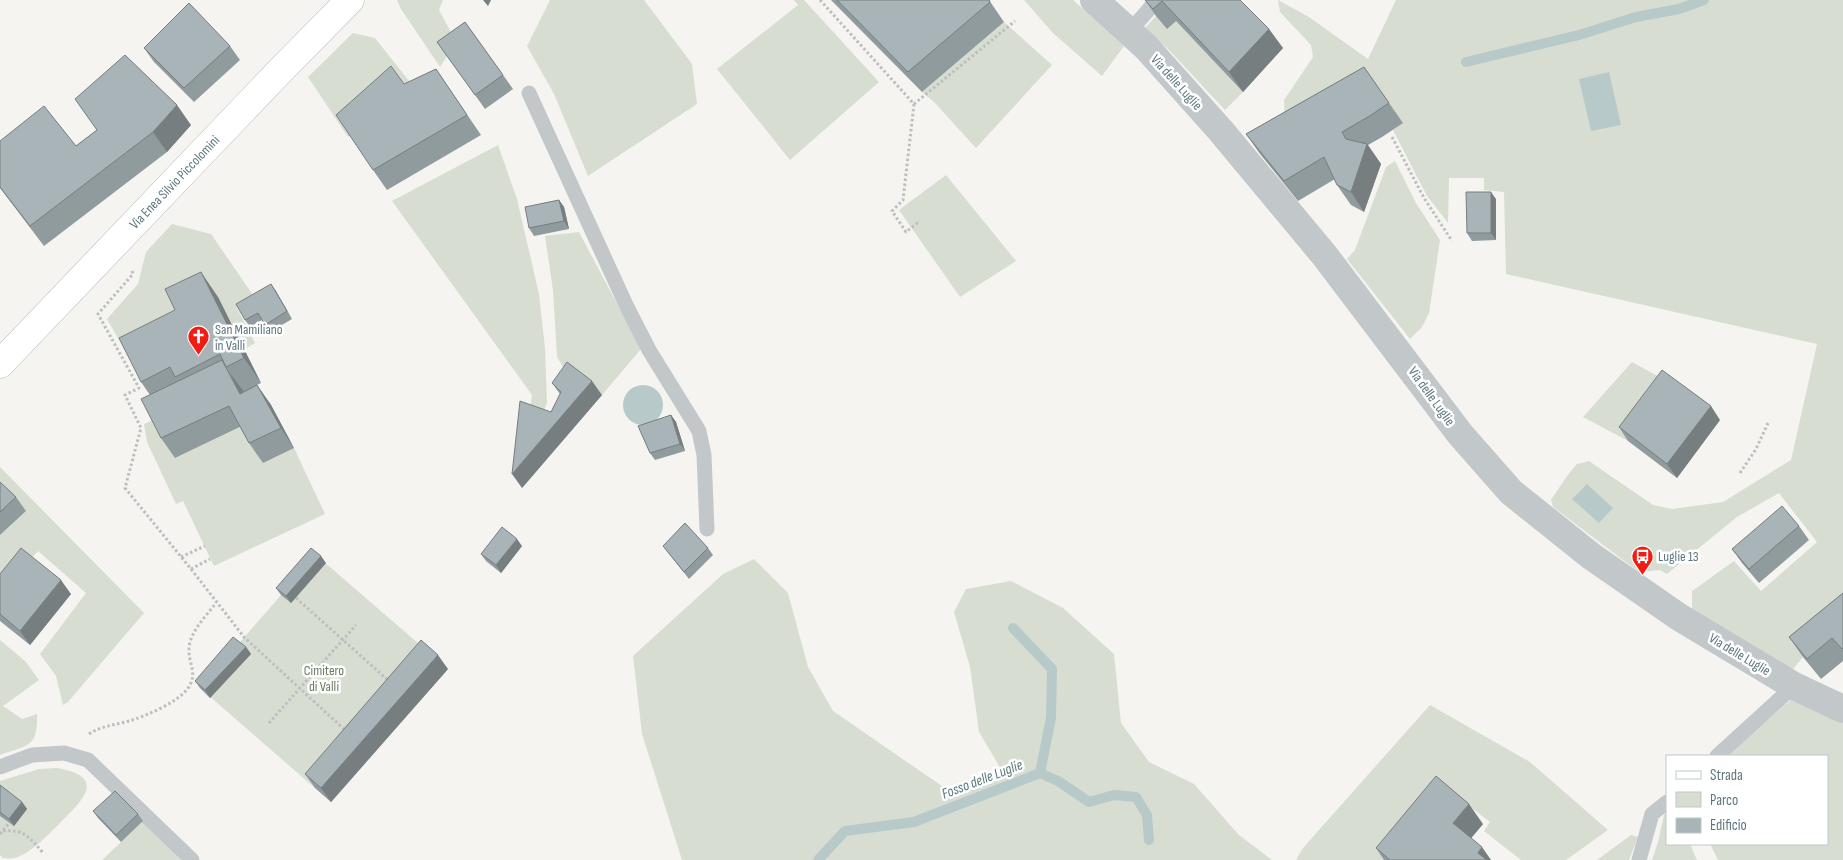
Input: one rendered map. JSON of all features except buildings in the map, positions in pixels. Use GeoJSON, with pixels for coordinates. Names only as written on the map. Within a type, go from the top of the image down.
{"type":"FeatureCollection","features":[{"type":"Feature","properties":{"kind":"main road","name":"Via Enea Silvio Piccolomini"},"geometry":{"type":"LineString","coordinates":[[0,364],[350,0]]}},
{"type":"Feature","properties":{"kind":"street","name":"Via delle Luglie"},"geometry":{"type":"LineString","coordinates":[[1094,0],[1129,32],[1187,92],[1295,220],[1406,361],[1460,434],[1511,492],[1590,556],[1667,608],[1794,686],[1843,710]]}},
{"type":"Feature","properties":{"kind":"lane"},"geometry":{"type":"LineString","coordinates":[[1129,32],[1157,0]]}},
{"type":"Feature","properties":{"kind":"lane"},"geometry":{"type":"LineString","coordinates":[[529,93],[627,307],[649,350],[699,431],[704,455],[708,529]]}},
{"type":"Feature","properties":{"kind":"lane"},"geometry":{"type":"LineString","coordinates":[[1718,755],[1794,686]]}},
{"type":"Feature","properties":{"kind":"lane"},"geometry":{"type":"LineString","coordinates":[[0,767],[32,755],[64,753],[88,760],[192,860]]}},
{"type":"Feature","properties":{"kind":"lane"},"geometry":{"type":"LineString","coordinates":[[1639,860],[1652,814],[1666,803]]}},
{"type":"Feature","properties":{"kind":"path"},"geometry":{"type":"LineString","coordinates":[[820,0],[914,104]]}},
{"type":"Feature","properties":{"kind":"path"},"geometry":{"type":"LineString","coordinates":[[920,221],[906,232],[892,211],[903,200],[914,104],[1015,21]]}},
{"type":"Feature","properties":{"kind":"path"},"geometry":{"type":"LineString","coordinates":[[1392,138],[1424,198],[1452,241]]}},
{"type":"Feature","properties":{"kind":"path"},"geometry":{"type":"LineString","coordinates":[[133,274],[98,314],[139,388],[126,395],[141,428],[126,488],[244,638],[349,734]]}},
{"type":"Feature","properties":{"kind":"path"},"geometry":{"type":"LineString","coordinates":[[1740,473],[1756,449],[1768,424]]}},
{"type":"Feature","properties":{"kind":"path"},"geometry":{"type":"LineString","coordinates":[[181,557],[205,546]]}},
{"type":"Feature","properties":{"kind":"path"},"geometry":{"type":"LineString","coordinates":[[191,569],[210,559]]}},
{"type":"Feature","properties":{"kind":"path"},"geometry":{"type":"LineString","coordinates":[[296,598],[396,687]]}},
{"type":"Feature","properties":{"kind":"path"},"geometry":{"type":"LineString","coordinates":[[88,760],[88,736],[98,728],[130,721],[175,701],[190,687],[194,674],[188,650],[190,638],[216,603]]}},
{"type":"Feature","properties":{"kind":"path"},"geometry":{"type":"LineString","coordinates":[[269,723],[356,625]]}},
{"type":"Feature","properties":{"kind":"path"},"geometry":{"type":"LineString","coordinates":[[1,832],[10,822]]}},
{"type":"Feature","properties":{"kind":"path"},"geometry":{"type":"LineString","coordinates":[[1,832],[22,832],[30,837],[44,854]]}},
{"type":"Feature","properties":{"kind":"green space"},"geometry":{"type":"Polygon","coordinates":[[[397,0],[443,0],[439,10],[459,47],[447,56],[440,67],[401,9],[397,0]]]}},
{"type":"Feature","properties":{"kind":"green space"},"geometry":{"type":"Polygon","coordinates":[[[550,0],[644,0],[692,64],[697,104],[588,176],[554,94],[527,46],[550,0]]]}},
{"type":"Feature","properties":{"kind":"green space"},"geometry":{"type":"Polygon","coordinates":[[[794,0],[804,0],[879,82],[790,160],[717,69],[798,5],[794,0]]]}},
{"type":"Feature","properties":{"kind":"green space"},"geometry":{"type":"Polygon","coordinates":[[[1024,0],[1073,0],[1124,46],[1102,76],[1053,33],[1024,0]]]}},
{"type":"Feature","properties":{"kind":"green space"},"geometry":{"type":"Polygon","coordinates":[[[1278,0],[1309,17],[1368,59],[1396,0],[1843,0],[1843,624],[1803,657],[1791,672],[1692,613],[1692,591],[1734,561],[1761,591],[1817,542],[1779,493],[1737,517],[1667,574],[1660,570],[1639,572],[1553,507],[1551,500],[1577,464],[1589,461],[1653,505],[1672,509],[1723,502],[1791,460],[1817,344],[1506,274],[1504,192],[1484,190],[1484,178],[1449,178],[1448,223],[1427,196],[1393,130],[1402,123],[1286,138],[1284,100],[1313,57],[1311,45],[1280,12],[1278,0]]]}},
{"type":"Feature","properties":{"kind":"green space"},"geometry":{"type":"Polygon","coordinates":[[[1156,16],[1176,21],[1243,92],[1225,110],[1170,51],[1145,28],[1156,16]]]}},
{"type":"Feature","properties":{"kind":"green space"},"geometry":{"type":"Polygon","coordinates":[[[1004,22],[1052,65],[976,148],[934,102],[922,92],[1004,22]]]}},
{"type":"Feature","properties":{"kind":"green space"},"geometry":{"type":"Polygon","coordinates":[[[353,33],[375,38],[410,82],[348,137],[308,77],[353,33]]]}},
{"type":"Feature","properties":{"kind":"green space"},"geometry":{"type":"Polygon","coordinates":[[[498,145],[517,199],[539,294],[545,348],[547,403],[544,410],[530,410],[532,395],[392,201],[498,145]]]}},
{"type":"Feature","properties":{"kind":"green space"},"geometry":{"type":"Polygon","coordinates":[[[1395,161],[1416,203],[1440,240],[1429,313],[1422,327],[1410,339],[1347,259],[1355,250],[1386,167],[1395,161]]]}},
{"type":"Feature","properties":{"kind":"green space"},"geometry":{"type":"Polygon","coordinates":[[[946,175],[1016,261],[960,297],[899,210],[946,175]]]}},
{"type":"Feature","properties":{"kind":"green space"},"geometry":{"type":"Polygon","coordinates":[[[172,224],[211,234],[255,298],[237,308],[255,343],[245,349],[218,297],[137,363],[127,354],[107,319],[138,284],[146,252],[172,224]]]}},
{"type":"Feature","properties":{"kind":"green space"},"geometry":{"type":"Polygon","coordinates":[[[579,232],[641,349],[602,395],[566,372],[557,357],[553,290],[545,236],[579,232]]]}},
{"type":"Feature","properties":{"kind":"green space"},"geometry":{"type":"Polygon","coordinates":[[[1632,362],[1672,384],[1628,441],[1583,417],[1632,362]]]}},
{"type":"Feature","properties":{"kind":"green space"},"geometry":{"type":"Polygon","coordinates":[[[155,419],[175,458],[243,426],[294,448],[325,514],[214,566],[183,501],[176,504],[147,442],[144,424],[155,419]]]}},
{"type":"Feature","properties":{"kind":"green space"},"geometry":{"type":"Polygon","coordinates":[[[0,467],[144,613],[68,702],[63,705],[56,676],[40,654],[86,593],[38,551],[0,592],[0,535],[26,511],[0,487],[0,467]]]}},
{"type":"Feature","properties":{"kind":"green space","name":"Cimitero di Valli"},"geometry":{"type":"Polygon","coordinates":[[[316,555],[448,669],[331,802],[200,688],[316,555]]]}},
{"type":"Feature","properties":{"kind":"green space"},"geometry":{"type":"Polygon","coordinates":[[[754,559],[788,593],[808,667],[833,711],[955,795],[1001,769],[979,732],[970,667],[954,612],[966,589],[1011,581],[1063,608],[1114,654],[1121,723],[1149,762],[1194,784],[1239,835],[1272,860],[682,860],[642,734],[633,656],[723,574],[754,559]]]}},
{"type":"Feature","properties":{"kind":"green space"},"geometry":{"type":"Polygon","coordinates":[[[0,640],[26,662],[39,680],[3,706],[22,719],[37,714],[36,733],[33,739],[24,747],[0,755],[0,640]]]}},
{"type":"Feature","properties":{"kind":"green space"},"geometry":{"type":"Polygon","coordinates":[[[1791,700],[1843,719],[1843,860],[1718,860],[1710,845],[1828,845],[1828,755],[1726,755],[1791,700]]]}},
{"type":"Feature","properties":{"kind":"green space"},"geometry":{"type":"Polygon","coordinates":[[[1430,705],[1530,762],[1608,830],[1566,860],[1521,860],[1484,831],[1490,822],[1451,792],[1389,860],[1296,860],[1303,848],[1430,705]]]}},
{"type":"Feature","properties":{"kind":"green space"},"geometry":{"type":"Polygon","coordinates":[[[57,768],[73,772],[82,777],[86,783],[83,798],[33,848],[15,858],[3,858],[0,855],[0,781],[39,769],[57,768]]]}},
{"type":"Feature","properties":{"kind":"green space"},"geometry":{"type":"Polygon","coordinates":[[[1666,812],[1666,845],[1690,845],[1697,860],[1652,860],[1666,812]]]}},
{"type":"Feature","properties":{"kind":"green space"},"geometry":{"type":"Polygon","coordinates":[[[143,821],[181,860],[102,860],[143,821]]]}},
{"type":"Feature","properties":{"kind":"green space"},"geometry":{"type":"Polygon","coordinates":[[[1631,835],[1638,837],[1629,860],[1597,860],[1631,835]]]}},
{"type":"Feature","properties":{"kind":"shaded area"},"geometry":{"type":"Polygon","coordinates":[[[1609,72],[1621,125],[1591,131],[1579,79],[1609,72]]]}},
{"type":"Feature","properties":{"kind":"shaded area"},"geometry":{"type":"Polygon","coordinates":[[[643,385],[657,391],[663,405],[657,419],[643,425],[629,419],[623,405],[629,391],[643,385]]]}},
{"type":"Feature","properties":{"kind":"shaded area"},"geometry":{"type":"Polygon","coordinates":[[[1587,484],[1613,508],[1599,523],[1572,499],[1587,484]]]}},
{"type":"Feature","properties":{"kind":"waterway"},"geometry":{"type":"LineString","coordinates":[[1466,62],[1579,35],[1636,17],[1679,9],[1704,0]]}},
{"type":"Feature","properties":{"kind":"waterway","name":"Fosso delle Luglie"},"geometry":{"type":"LineString","coordinates":[[818,860],[845,831],[914,822],[1040,773],[1051,718],[1052,669],[1013,628]]}},
{"type":"Feature","properties":{"kind":"waterway"},"geometry":{"type":"LineString","coordinates":[[1040,773],[1058,781],[1089,802],[1114,795],[1136,797],[1147,815],[1149,840]]}},
{"type":"Feature","properties":{"kind":"place","name":"San Mamiliano in Valli"},"geometry":{"type":"Point","coordinates":[199,356]}},
{"type":"Feature","properties":{"kind":"place","name":"Luglie 13"},"geometry":{"type":"Point","coordinates":[1642,575]}}]}
